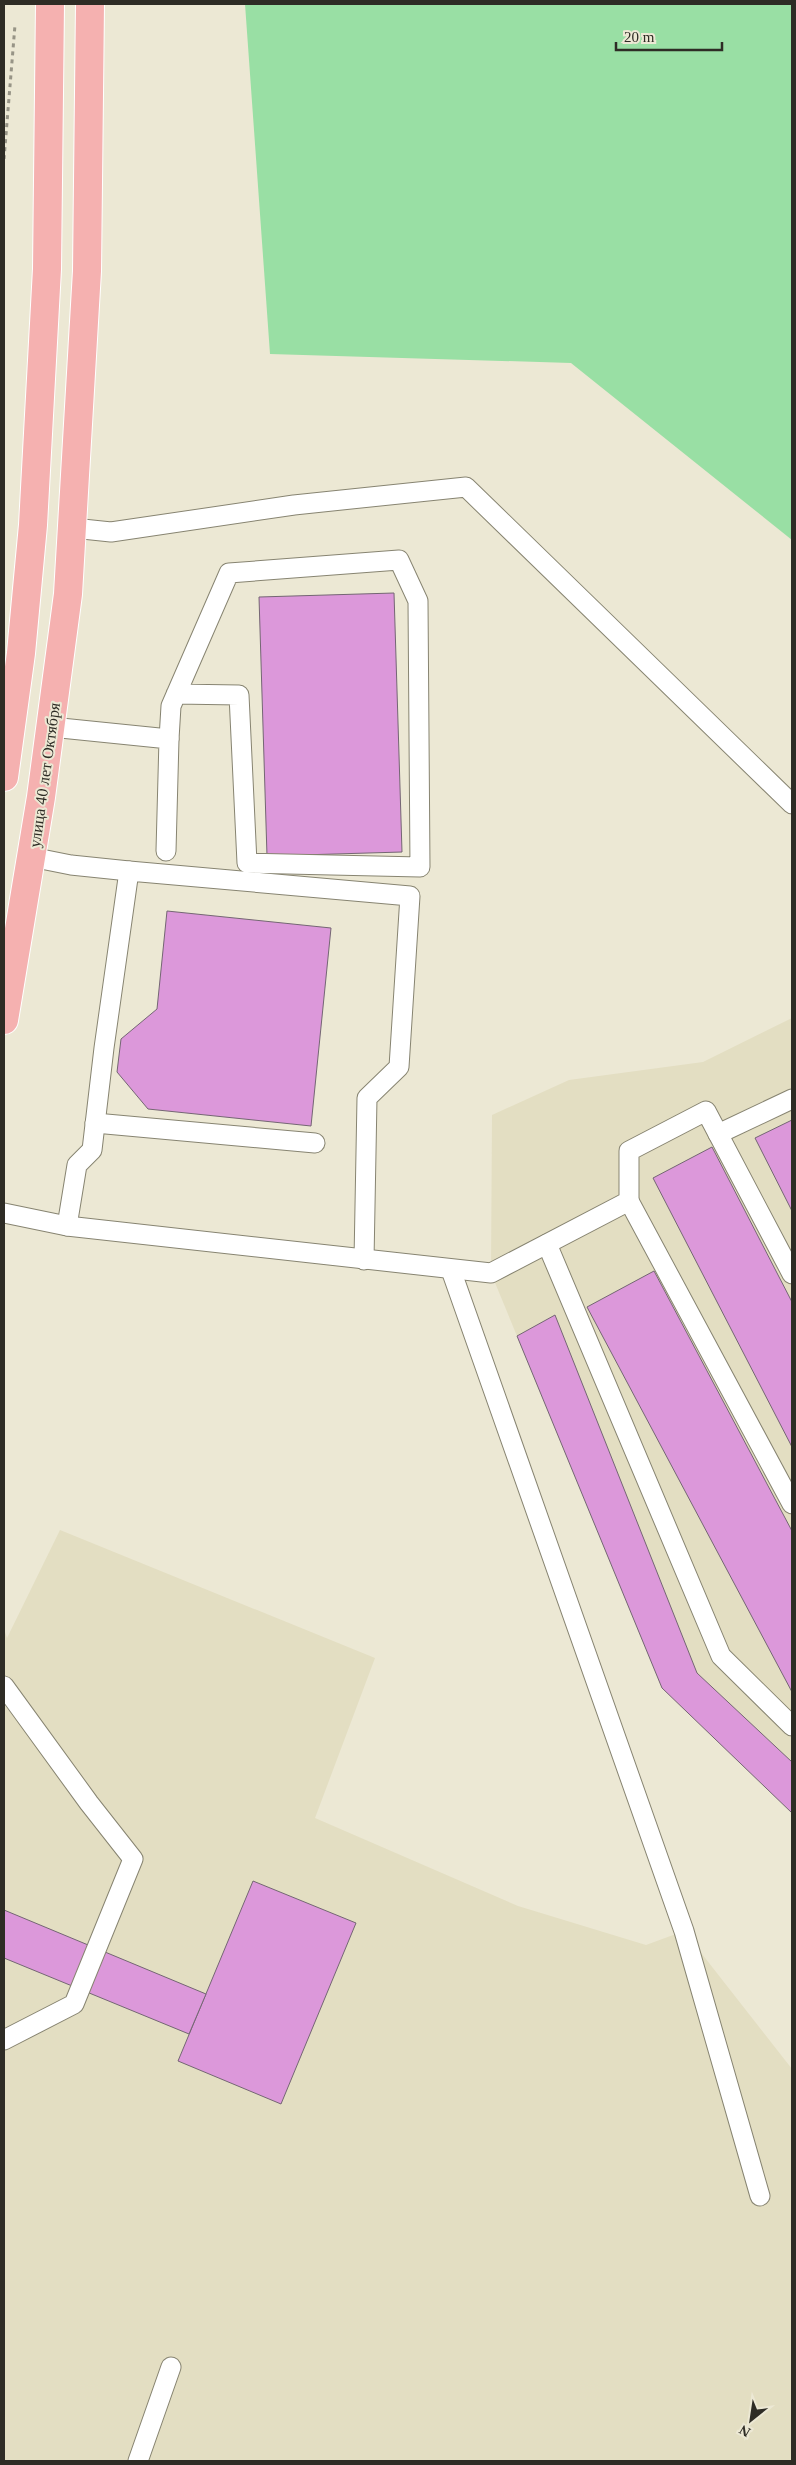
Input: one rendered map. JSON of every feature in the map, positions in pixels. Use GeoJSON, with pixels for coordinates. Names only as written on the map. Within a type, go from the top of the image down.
{"type":"FeatureCollection","features":[{"type":"Feature","properties":{"kind":"main road"},"geometry":{"type":"LineString","coordinates":[[4,777],[22,644],[34,525],[47,269],[50,4]]}},
{"type":"Feature","properties":{"kind":"main road","name":"улица 40 лет Октября"},"geometry":{"type":"LineString","coordinates":[[4,1020],[51,727],[67,603],[73,528],[86,270],[90,4]]}},
{"type":"Feature","properties":{"kind":"lane"},"geometry":{"type":"LineString","coordinates":[[73,528],[111,532],[294,505],[466,487],[792,804]]}},
{"type":"Feature","properties":{"kind":"lane"},"geometry":{"type":"LineString","coordinates":[[166,850],[171,706],[176,694],[229,573],[399,560],[418,601],[420,867],[247,863],[239,695],[176,694]]}},
{"type":"Feature","properties":{"kind":"lane"},"geometry":{"type":"LineString","coordinates":[[51,727],[170,739]]}},
{"type":"Feature","properties":{"kind":"lane"},"geometry":{"type":"LineString","coordinates":[[31,858],[71,865],[129,871],[410,896],[399,1067],[367,1098],[364,1260]]}},
{"type":"Feature","properties":{"kind":"lane"},"geometry":{"type":"LineString","coordinates":[[67,1226],[77,1165],[92,1150],[129,871]]}},
{"type":"Feature","properties":{"kind":"lane"},"geometry":{"type":"LineString","coordinates":[[718,1134],[792,1099]]}},
{"type":"Feature","properties":{"kind":"lane"},"geometry":{"type":"LineString","coordinates":[[792,1274],[706,1111],[629,1151],[629,1201],[792,1504]]}},
{"type":"Feature","properties":{"kind":"lane"},"geometry":{"type":"LineString","coordinates":[[95,1123],[315,1143]]}},
{"type":"Feature","properties":{"kind":"lane"},"geometry":{"type":"LineString","coordinates":[[4,1213],[67,1226],[491,1273],[629,1201]]}},
{"type":"Feature","properties":{"kind":"lane"},"geometry":{"type":"LineString","coordinates":[[548,1244],[721,1656],[792,1726]]}},
{"type":"Feature","properties":{"kind":"lane"},"geometry":{"type":"LineString","coordinates":[[451,1270],[684,1931],[760,2196]]}},
{"type":"Feature","properties":{"kind":"lane"},"geometry":{"type":"LineString","coordinates":[[4,1686],[89,1803],[133,1859],[74,2004],[4,2040]]}},
{"type":"Feature","properties":{"kind":"lane"},"geometry":{"type":"LineString","coordinates":[[138,2461],[170,2367]]}},
{"type":"Feature","properties":{"kind":"path"},"geometry":{"type":"LineString","coordinates":[[4,159],[15,22]]}},
{"type":"Feature","properties":{"kind":"shaded area"},"geometry":{"type":"Polygon","coordinates":[[[792,1018],[792,1813],[662,1688],[491,1273],[492,1115],[569,1080],[703,1062],[792,1018]]]}},
{"type":"Feature","properties":{"kind":"shaded area"},"geometry":{"type":"Polygon","coordinates":[[[60,1530],[375,1658],[315,1818],[518,1906],[646,1945],[684,1931],[792,2069],[792,2461],[4,2461],[4,1629],[7,1638],[60,1530]]]}},
{"type":"Feature","properties":{"kind":"green space"},"geometry":{"type":"Polygon","coordinates":[[[245,4],[792,4],[792,540],[571,363],[270,354],[245,4]]]}},
{"type":"Feature","properties":{"kind":"building"},"geometry":{"type":"Polygon","coordinates":[[[394,593],[402,852],[267,856],[259,597],[394,593]]]}},
{"type":"Feature","properties":{"kind":"building"},"geometry":{"type":"Polygon","coordinates":[[[167,911],[331,928],[311,1126],[148,1109],[117,1072],[121,1039],[157,1009],[167,911]]]}},
{"type":"Feature","properties":{"kind":"building"},"geometry":{"type":"Polygon","coordinates":[[[792,1120],[792,1211],[755,1138],[792,1120]]]}},
{"type":"Feature","properties":{"kind":"building"},"geometry":{"type":"Polygon","coordinates":[[[712,1147],[792,1302],[792,1447],[653,1178],[712,1147]]]}},
{"type":"Feature","properties":{"kind":"building"},"geometry":{"type":"Polygon","coordinates":[[[654,1271],[792,1531],[792,1692],[587,1307],[654,1271]]]}},
{"type":"Feature","properties":{"kind":"building"},"geometry":{"type":"Polygon","coordinates":[[[555,1315],[697,1673],[792,1762],[792,1813],[662,1688],[517,1336],[555,1315]]]}},
{"type":"Feature","properties":{"kind":"building"},"geometry":{"type":"Polygon","coordinates":[[[253,1881],[356,1923],[281,2104],[178,2061],[253,1881]]]}},
{"type":"Feature","properties":{"kind":"building"},"geometry":{"type":"Polygon","coordinates":[[[4,1910],[206,1994],[189,2034],[4,1958],[4,1910]]]}}]}
